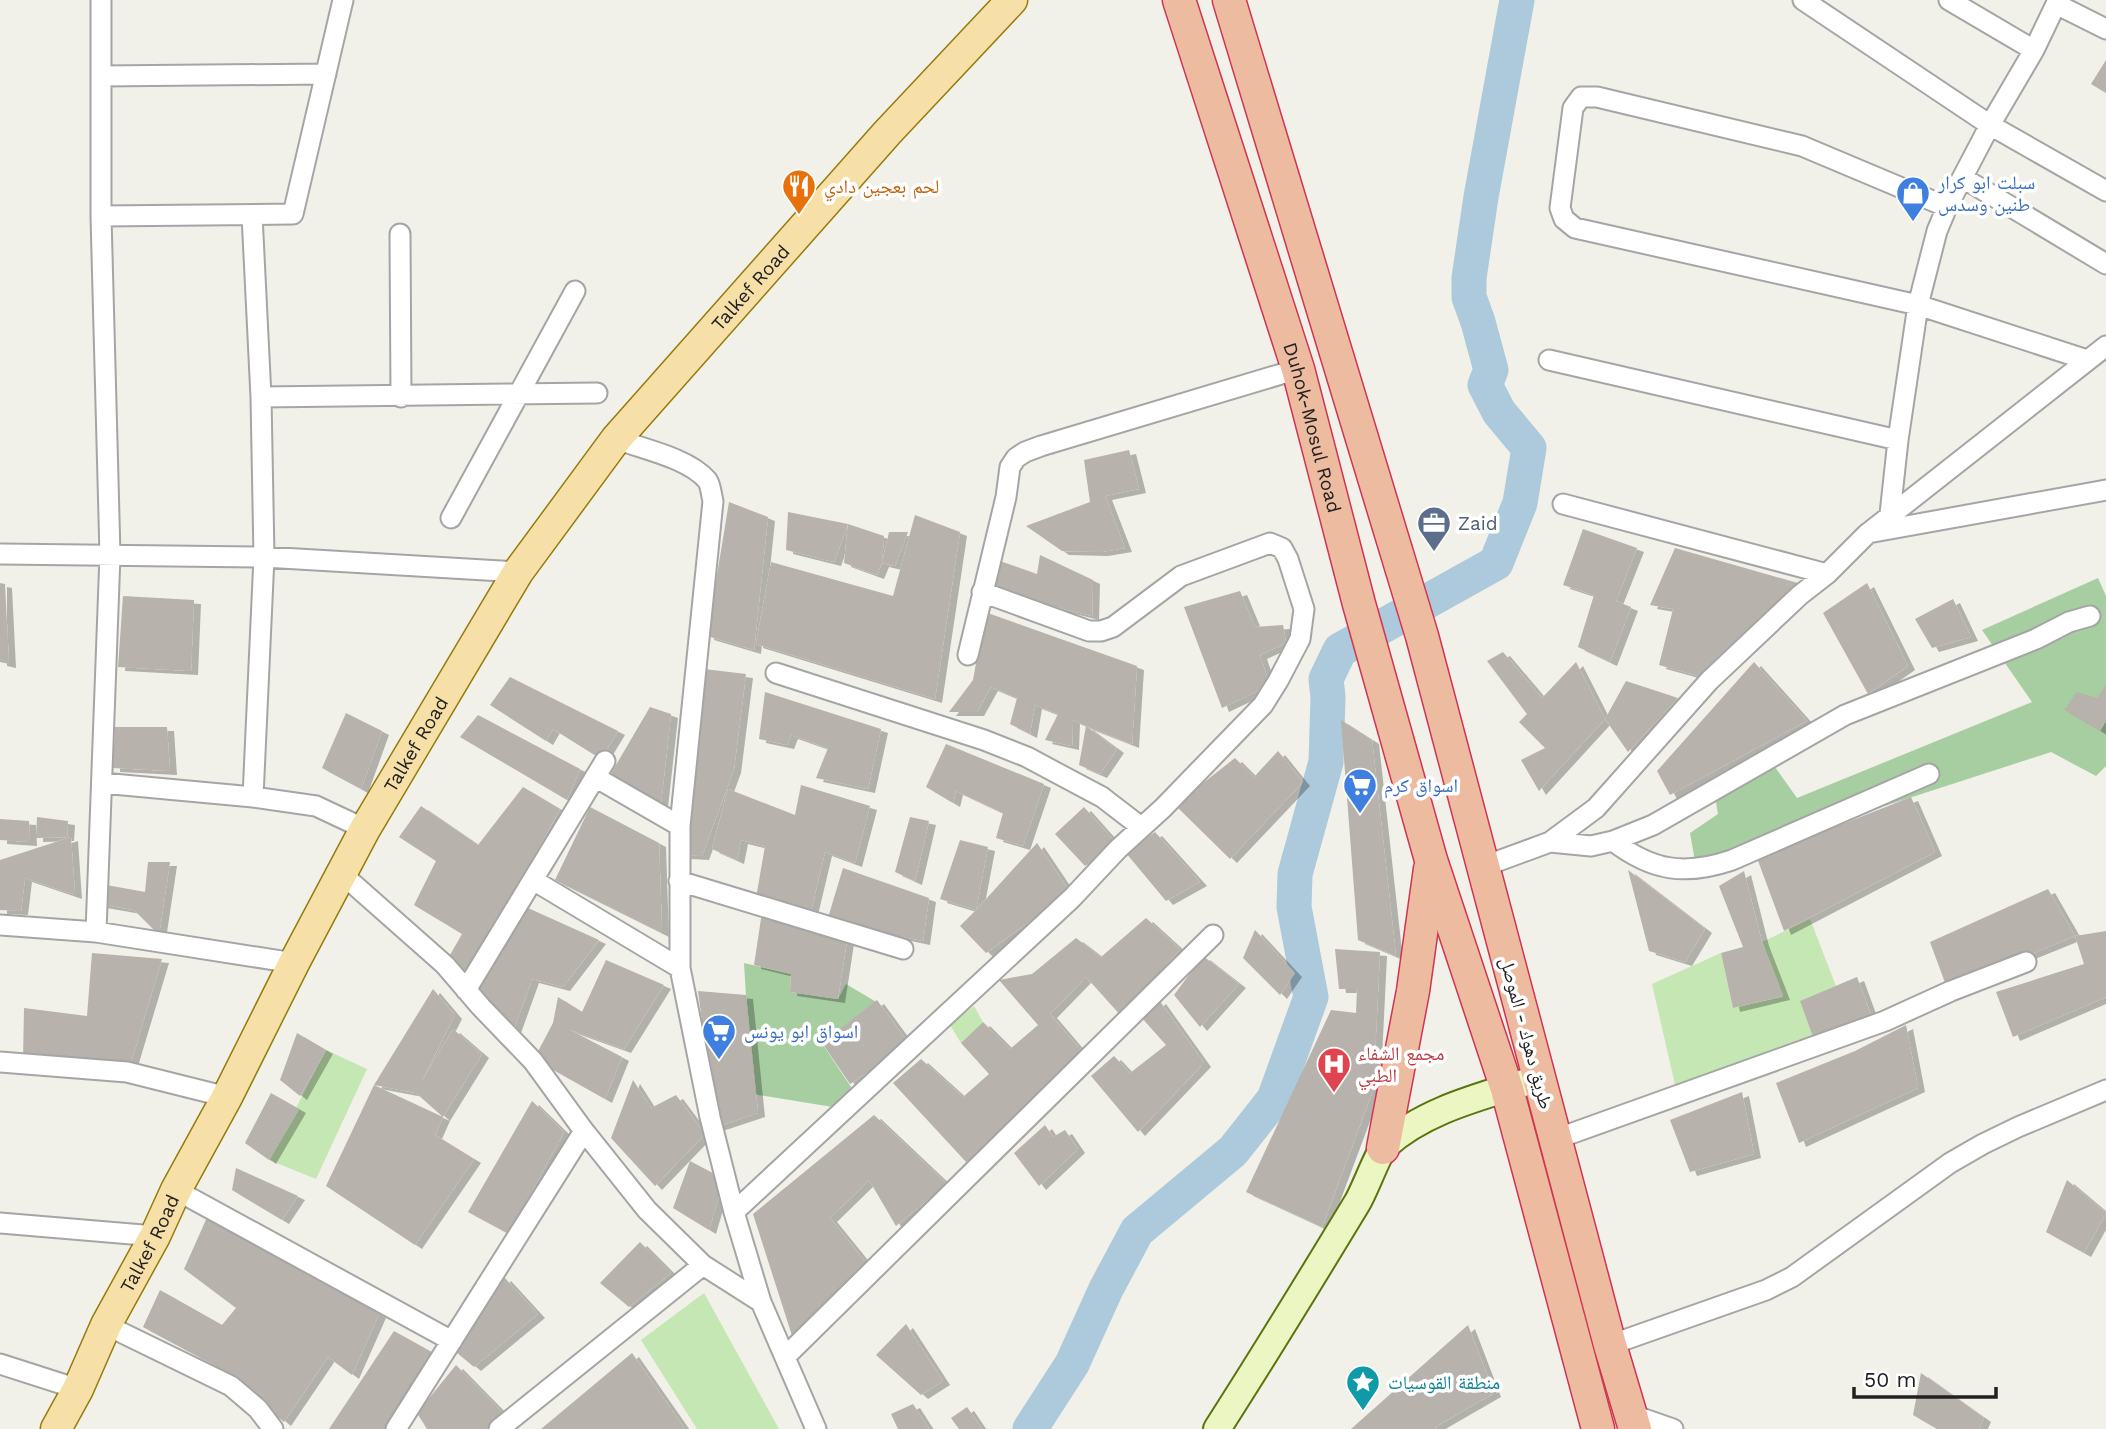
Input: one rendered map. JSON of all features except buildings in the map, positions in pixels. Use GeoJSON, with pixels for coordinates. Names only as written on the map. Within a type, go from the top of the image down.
{"type":"FeatureCollection","features":[{"type":"Feature","properties":{"kind":"highway","name":"طريق دهوك - الموصل"},"geometry":{"type":"LineString","coordinates":[[1229,0],[1422,636],[1632,1422]]}},
{"type":"Feature","properties":{"kind":"highway","name":"Duhok-Mosul Road"},"geometry":{"type":"LineString","coordinates":[[1183,12],[1298,369],[1359,604],[1431,860]]}},
{"type":"Feature","properties":{"kind":"highway","name":"طريق دهوك - الموصل"},"geometry":{"type":"LineString","coordinates":[[1431,860],[1507,1088],[1598,1429]]}},
{"type":"Feature","properties":{"kind":"highway"},"geometry":{"type":"LineString","coordinates":[[1382,1148],[1413,991],[1431,860]]}},
{"type":"Feature","properties":{"kind":"main road"},"geometry":{"type":"LineString","coordinates":[[887,133],[990,0]]}},
{"type":"Feature","properties":{"kind":"main road"},"geometry":{"type":"LineString","coordinates":[[887,133],[1012,0]]}},
{"type":"Feature","properties":{"kind":"main road"},"geometry":{"type":"LineString","coordinates":[[1166,0],[1183,12]]}},
{"type":"Feature","properties":{"kind":"main road","name":"Talkef Road"},"geometry":{"type":"LineString","coordinates":[[56,1429],[78,1389],[106,1325],[155,1236],[293,963],[365,829],[518,572],[616,439],[887,133]]}},
{"type":"Feature","properties":{"kind":"main road"},"geometry":{"type":"LineString","coordinates":[[1217,1429],[1366,1188],[1382,1148],[1437,1113],[1477,1097],[1539,1078]]}},
{"type":"Feature","properties":{"kind":"street"},"geometry":{"type":"LineString","coordinates":[[96,932],[110,555],[101,216],[101,0]]}},
{"type":"Feature","properties":{"kind":"street"},"geometry":{"type":"LineString","coordinates":[[101,216],[293,214],[344,0]]}},
{"type":"Feature","properties":{"kind":"street"},"geometry":{"type":"LineString","coordinates":[[1803,0],[1990,125],[2106,191]]}},
{"type":"Feature","properties":{"kind":"street"},"geometry":{"type":"LineString","coordinates":[[1949,0],[2034,50]]}},
{"type":"Feature","properties":{"kind":"street"},"geometry":{"type":"LineString","coordinates":[[1890,514],[1918,305],[1937,231],[1947,207],[1990,125],[2034,50],[2057,2],[2106,29]]}},
{"type":"Feature","properties":{"kind":"street"},"geometry":{"type":"LineString","coordinates":[[101,76],[326,74]]}},
{"type":"Feature","properties":{"kind":"street"},"geometry":{"type":"LineString","coordinates":[[1947,207],[1802,146],[1597,97],[1581,97],[1573,108],[1560,208],[1564,219],[1575,228],[1918,305],[2087,360]]}},
{"type":"Feature","properties":{"kind":"street"},"geometry":{"type":"LineString","coordinates":[[1963,177],[2106,264]]}},
{"type":"Feature","properties":{"kind":"street"},"geometry":{"type":"LineString","coordinates":[[252,215],[261,397],[264,557],[253,797]]}},
{"type":"Feature","properties":{"kind":"street"},"geometry":{"type":"LineString","coordinates":[[400,234],[401,397]]}},
{"type":"Feature","properties":{"kind":"street"},"geometry":{"type":"LineString","coordinates":[[451,518],[575,291]]}},
{"type":"Feature","properties":{"kind":"street"},"geometry":{"type":"LineString","coordinates":[[1482,867],[1550,842],[1596,808],[1709,681],[1867,534],[2106,346]]}},
{"type":"Feature","properties":{"kind":"street"},"geometry":{"type":"LineString","coordinates":[[1549,360],[1898,440]]}},
{"type":"Feature","properties":{"kind":"street"},"geometry":{"type":"LineString","coordinates":[[968,655],[1006,497],[1010,467],[1016,458],[1041,446],[1298,369]]}},
{"type":"Feature","properties":{"kind":"street"},"geometry":{"type":"LineString","coordinates":[[261,397],[597,393]]}},
{"type":"Feature","properties":{"kind":"street"},"geometry":{"type":"LineString","coordinates":[[616,439],[694,469],[709,482],[713,501],[680,826],[680,968],[707,1103],[734,1212],[761,1302],[816,1429]]}},
{"type":"Feature","properties":{"kind":"street"},"geometry":{"type":"LineString","coordinates":[[1867,534],[2106,490]]}},
{"type":"Feature","properties":{"kind":"street"},"geometry":{"type":"LineString","coordinates":[[1563,504],[1827,574]]}},
{"type":"Feature","properties":{"kind":"street"},"geometry":{"type":"LineString","coordinates":[[734,1212],[1072,898],[1263,705],[1300,639],[1304,609],[1288,559],[1282,548],[1270,543],[1189,573],[1168,584],[1113,627],[1101,631],[1089,631],[982,592]]}},
{"type":"Feature","properties":{"kind":"street"},"geometry":{"type":"LineString","coordinates":[[0,554],[264,557],[518,572]]}},
{"type":"Feature","properties":{"kind":"street"},"geometry":{"type":"LineString","coordinates":[[1550,842],[1582,846],[1613,841],[1653,825],[1845,715],[2036,639],[2069,622],[2090,616]]}},
{"type":"Feature","properties":{"kind":"street"},"geometry":{"type":"LineString","coordinates":[[776,673],[984,740],[1027,757],[1102,797],[1141,827]]}},
{"type":"Feature","properties":{"kind":"street"},"geometry":{"type":"LineString","coordinates":[[466,990],[600,769],[680,826]]}},
{"type":"Feature","properties":{"kind":"street"},"geometry":{"type":"LineString","coordinates":[[1613,841],[1647,863],[1668,869],[1711,867],[1929,774]]}},
{"type":"Feature","properties":{"kind":"street"},"geometry":{"type":"LineString","coordinates":[[102,783],[253,797],[316,806],[365,829]]}},
{"type":"Feature","properties":{"kind":"street"},"geometry":{"type":"LineString","coordinates":[[342,874],[445,965],[533,1062],[647,1210],[704,1265],[761,1302]]}},
{"type":"Feature","properties":{"kind":"street"},"geometry":{"type":"LineString","coordinates":[[533,880],[680,968]]}},
{"type":"Feature","properties":{"kind":"street"},"geometry":{"type":"LineString","coordinates":[[680,881],[903,950]]}},
{"type":"Feature","properties":{"kind":"street"},"geometry":{"type":"LineString","coordinates":[[0,925],[96,932],[293,963]]}},
{"type":"Feature","properties":{"kind":"street"},"geometry":{"type":"LineString","coordinates":[[785,1357],[1213,935]]}},
{"type":"Feature","properties":{"kind":"street"},"geometry":{"type":"LineString","coordinates":[[1556,1139],[1875,1025],[1951,991],[2026,962]]}},
{"type":"Feature","properties":{"kind":"street"},"geometry":{"type":"LineString","coordinates":[[0,1062],[127,1072],[227,1097]]}},
{"type":"Feature","properties":{"kind":"street"},"geometry":{"type":"LineString","coordinates":[[1610,1345],[1757,1293],[1792,1277],[1950,1163],[2006,1133],[2106,1090]]}},
{"type":"Feature","properties":{"kind":"street"},"geometry":{"type":"LineString","coordinates":[[396,1429],[584,1131]]}},
{"type":"Feature","properties":{"kind":"street"},"geometry":{"type":"LineString","coordinates":[[176,1190],[452,1341]]}},
{"type":"Feature","properties":{"kind":"street"},"geometry":{"type":"LineString","coordinates":[[0,1223],[155,1236]]}},
{"type":"Feature","properties":{"kind":"street"},"geometry":{"type":"LineString","coordinates":[[499,1429],[704,1265]]}},
{"type":"Feature","properties":{"kind":"street"},"geometry":{"type":"LineString","coordinates":[[106,1325],[231,1386],[258,1409],[273,1429]]}},
{"type":"Feature","properties":{"kind":"street"},"geometry":{"type":"LineString","coordinates":[[0,1364],[78,1389]]}},
{"type":"Feature","properties":{"kind":"street"},"geometry":{"type":"LineString","coordinates":[[1632,1422],[1673,1429]]}},
{"type":"Feature","properties":{"kind":"green space"},"geometry":{"type":"Polygon","coordinates":[[[2098,578],[2106,596],[2106,766],[2096,776],[2051,752],[1696,867],[1690,833],[1718,814],[1715,796],[1775,767],[1797,798],[2032,702],[1982,630],[2098,578]]]}},
{"type":"Feature","properties":{"kind":"green space"},"geometry":{"type":"Polygon","coordinates":[[[1810,919],[1836,986],[1801,1001],[1813,1037],[1676,1089],[1652,984],[1721,953],[1733,1008],[1782,997],[1762,942],[1810,919]]]}},
{"type":"Feature","properties":{"kind":"green space"},"geometry":{"type":"Polygon","coordinates":[[[744,963],[791,974],[790,992],[838,999],[846,984],[878,1003],[823,1045],[851,1087],[845,1109],[752,1094],[744,963]]]}},
{"type":"Feature","properties":{"kind":"green space"},"geometry":{"type":"Polygon","coordinates":[[[974,1006],[983,1022],[961,1043],[950,1025],[974,1006]]]}},
{"type":"Feature","properties":{"kind":"green space"},"geometry":{"type":"Polygon","coordinates":[[[326,1050],[367,1069],[316,1179],[269,1160],[326,1050]]]}},
{"type":"Feature","properties":{"kind":"green space"},"geometry":{"type":"Polygon","coordinates":[[[704,1293],[779,1429],[697,1429],[641,1340],[704,1293]]]}},
{"type":"Feature","properties":{"kind":"waterway"},"geometry":{"type":"LineString","coordinates":[[1030,1429],[1072,1364],[1106,1289],[1137,1231],[1233,1151],[1274,1099],[1311,997],[1294,907],[1295,874],[1326,762],[1326,679],[1340,650],[1496,563],[1520,503],[1529,448],[1499,412],[1485,385],[1491,370],[1469,297],[1469,278],[1481,197],[1517,0]]}},
{"type":"Feature","properties":{"kind":"place","name":"لحم بعجين دادي"},"geometry":{"type":"Point","coordinates":[799,216]}},
{"type":"Feature","properties":{"kind":"place","name":"سبلت ابو كرار طنين وسدس"},"geometry":{"type":"Point","coordinates":[1913,223]}},
{"type":"Feature","properties":{"kind":"place","name":"Zaid"},"geometry":{"type":"Point","coordinates":[1434,553]}},
{"type":"Feature","properties":{"kind":"place","name":"اسواق كرم"},"geometry":{"type":"Point","coordinates":[1360,815]}},
{"type":"Feature","properties":{"kind":"place","name":"اسواق ابو يونس"},"geometry":{"type":"Point","coordinates":[719,1061]}},
{"type":"Feature","properties":{"kind":"place","name":"مجمع الشفاء الطبي"},"geometry":{"type":"Point","coordinates":[1334,1094]}},
{"type":"Feature","properties":{"kind":"place","name":"منطقة القوسيات"},"geometry":{"type":"Point","coordinates":[1363,1412]}}]}
